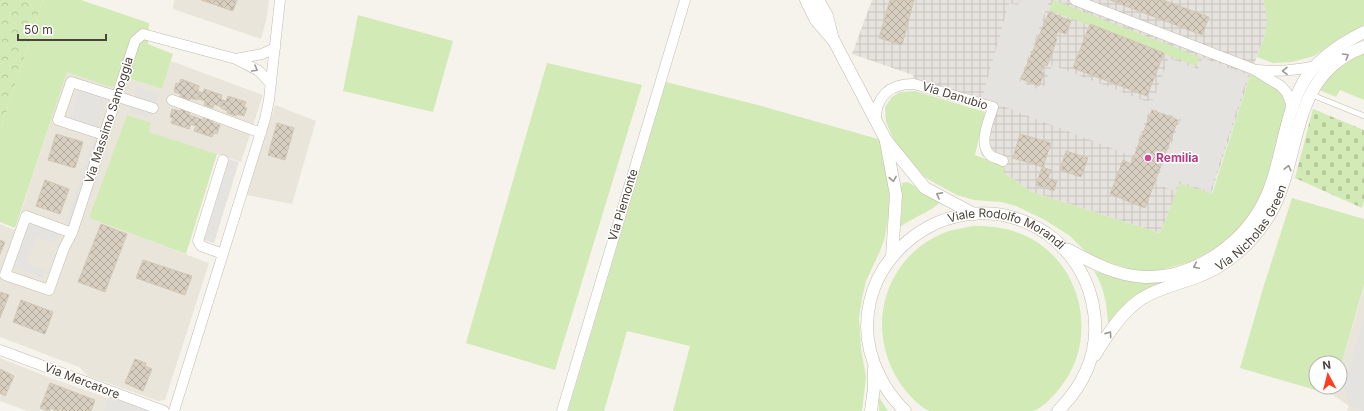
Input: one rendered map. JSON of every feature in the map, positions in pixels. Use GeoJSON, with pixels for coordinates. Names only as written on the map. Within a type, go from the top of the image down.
{"type":"FeatureCollection","features":[{"type":"Feature","properties":{"kind":"street"},"geometry":{"type":"LineString","coordinates":[[174,411],[261,133],[269,100],[280,0]]}},
{"type":"Feature","properties":{"kind":"street","name":"Via Piemonte"},"geometry":{"type":"LineString","coordinates":[[562,411],[685,0]]}},
{"type":"Feature","properties":{"kind":"street"},"geometry":{"type":"LineString","coordinates":[[806,0],[816,20],[834,41]]}},
{"type":"Feature","properties":{"kind":"street"},"geometry":{"type":"LineString","coordinates":[[818,0],[827,16],[834,41],[886,140],[925,188],[974,214]]}},
{"type":"Feature","properties":{"kind":"street"},"geometry":{"type":"LineString","coordinates":[[1075,0],[1253,69],[1281,86],[1287,93],[1293,109]]}},
{"type":"Feature","properties":{"kind":"street","name":"Via Nicholas Green"},"geometry":{"type":"LineString","coordinates":[[1061,245],[1099,266],[1113,271],[1144,277],[1162,276],[1176,273],[1192,268],[1211,258],[1235,240],[1245,230],[1261,207],[1272,183],[1293,109],[1304,81],[1317,66],[1340,46],[1364,32]]}},
{"type":"Feature","properties":{"kind":"street","name":"Via Massimo Samoggia"},"geometry":{"type":"LineString","coordinates":[[72,233],[26,216],[5,275],[49,290],[64,248],[72,233],[135,41],[144,34],[236,60],[259,71],[271,84]]}},
{"type":"Feature","properties":{"kind":"street","name":"Via Nicholas Green"},"geometry":{"type":"LineString","coordinates":[[1088,367],[1112,330],[1130,307],[1153,292],[1198,277],[1214,269],[1247,244],[1256,234],[1270,215],[1282,188],[1302,114],[1311,92],[1321,76],[1338,61],[1354,51],[1364,47]]}},
{"type":"Feature","properties":{"kind":"street","name":"Via Massimo Samoggia"},"geometry":{"type":"LineString","coordinates":[[236,60],[262,54],[275,48]]}},
{"type":"Feature","properties":{"kind":"street"},"geometry":{"type":"LineString","coordinates":[[1253,69],[1293,71],[1317,66]]}},
{"type":"Feature","properties":{"kind":"street"},"geometry":{"type":"LineString","coordinates":[[104,135],[58,120],[71,82],[153,108]]}},
{"type":"Feature","properties":{"kind":"street","name":"Via Danubio"},"geometry":{"type":"LineString","coordinates":[[876,121],[876,113],[879,102],[885,93],[894,87],[903,84],[914,84],[993,107],[984,140],[986,148],[991,156],[1003,161]]}},
{"type":"Feature","properties":{"kind":"street"},"geometry":{"type":"LineString","coordinates":[[172,100],[261,133]]}},
{"type":"Feature","properties":{"kind":"street"},"geometry":{"type":"LineString","coordinates":[[886,140],[896,195],[892,256]]}},
{"type":"Feature","properties":{"kind":"street"},"geometry":{"type":"LineString","coordinates":[[223,160],[198,241],[200,246],[223,254]]}},
{"type":"Feature","properties":{"kind":"street","name":"Viale Rodolfo Morandi"},"geometry":{"type":"LineString","coordinates":[[905,411],[886,390],[874,364],[870,348],[868,316],[876,285],[892,256],[915,235],[928,226],[958,216],[988,213],[1014,218],[1039,229],[1061,245],[1073,259],[1083,275],[1090,293],[1096,330],[1093,349],[1088,367],[1080,384],[1058,411]]}},
{"type":"Feature","properties":{"kind":"street","name":"Via Mercatore"},"geometry":{"type":"LineString","coordinates":[[0,350],[164,411]]}},
{"type":"Feature","properties":{"kind":"street","name":"Viale Rodolfo Morandi"},"geometry":{"type":"LineString","coordinates":[[871,411],[874,388],[874,364]]}},
{"type":"Feature","properties":{"kind":"lane"},"geometry":{"type":"LineString","coordinates":[[1317,97],[1364,116]]}},
{"type":"Feature","properties":{"kind":"shaded area"},"geometry":{"type":"Polygon","coordinates":[[[174,0],[269,0],[267,17],[261,39],[173,9],[174,0]]]}},
{"type":"Feature","properties":{"kind":"shaded area"},"geometry":{"type":"Polygon","coordinates":[[[872,0],[1263,0],[1267,13],[1267,28],[1211,194],[1180,184],[1160,233],[1032,192],[1004,173],[981,154],[993,107],[914,84],[913,75],[852,54],[872,0]]]}},
{"type":"Feature","properties":{"kind":"shaded area"},"geometry":{"type":"Polygon","coordinates":[[[1020,0],[1044,0],[1049,2],[1019,81],[1042,91],[1052,65],[1145,101],[1153,100],[1169,58],[1198,69],[1203,58],[1248,75],[1210,192],[1179,181],[1175,191],[1156,184],[1181,119],[1150,108],[1132,156],[982,98],[1009,3],[1018,5],[1020,0]]]}},
{"type":"Feature","properties":{"kind":"shaded area"},"geometry":{"type":"Polygon","coordinates":[[[171,61],[263,95],[241,162],[149,132],[151,123],[89,218],[209,263],[165,400],[158,401],[88,376],[79,367],[0,337],[0,224],[15,230],[67,72],[113,88],[117,75],[162,89],[171,61]]]}},
{"type":"Feature","properties":{"kind":"shaded area"},"geometry":{"type":"Polygon","coordinates":[[[137,86],[159,93],[151,118],[129,112],[137,86]]]}},
{"type":"Feature","properties":{"kind":"shaded area"},"geometry":{"type":"Polygon","coordinates":[[[79,89],[107,97],[98,128],[70,119],[79,89]]]}},
{"type":"Feature","properties":{"kind":"shaded area"},"geometry":{"type":"Polygon","coordinates":[[[275,105],[316,121],[292,204],[247,195],[275,105]]]}},
{"type":"Feature","properties":{"kind":"shaded area"},"geometry":{"type":"Polygon","coordinates":[[[94,138],[99,139],[72,225],[65,223],[94,138]]]}},
{"type":"Feature","properties":{"kind":"shaded area"},"geometry":{"type":"Polygon","coordinates":[[[229,159],[239,162],[214,243],[204,240],[229,159]]]}},
{"type":"Feature","properties":{"kind":"shaded area"},"geometry":{"type":"Polygon","coordinates":[[[27,222],[60,233],[56,244],[37,237],[27,263],[45,270],[42,278],[13,266],[27,222]]]}},
{"type":"Feature","properties":{"kind":"shaded area"},"geometry":{"type":"Polygon","coordinates":[[[1364,287],[1364,411],[1347,411],[1349,406],[1333,395],[1348,395],[1348,355],[1344,355],[1364,287]]]}},
{"type":"Feature","properties":{"kind":"shaded area"},"geometry":{"type":"Polygon","coordinates":[[[1364,315],[1364,411],[1357,409],[1350,404],[1346,395],[1348,395],[1348,373],[1364,315]]]}},
{"type":"Feature","properties":{"kind":"shaded area"},"geometry":{"type":"Polygon","coordinates":[[[0,358],[48,377],[145,411],[27,411],[0,401],[0,358]]]}},
{"type":"Feature","properties":{"kind":"shaded area"},"geometry":{"type":"Polygon","coordinates":[[[110,395],[155,411],[104,411],[110,395]]]}},
{"type":"Feature","properties":{"kind":"green space"},"geometry":{"type":"Polygon","coordinates":[[[0,0],[43,0],[0,131],[0,0]]]}},
{"type":"Feature","properties":{"kind":"green space"},"geometry":{"type":"Polygon","coordinates":[[[43,0],[81,0],[149,23],[148,44],[173,54],[162,89],[118,75],[113,88],[67,72],[15,228],[0,222],[0,131],[43,0]]]}},
{"type":"Feature","properties":{"kind":"green space"},"geometry":{"type":"Polygon","coordinates":[[[1053,0],[1200,57],[1196,66],[1049,10],[1053,0]]]}},
{"type":"Feature","properties":{"kind":"green space"},"geometry":{"type":"Polygon","coordinates":[[[1263,0],[1364,0],[1364,25],[1343,36],[1314,56],[1292,62],[1273,63],[1257,57],[1265,35],[1267,23],[1263,0]]]}},
{"type":"Feature","properties":{"kind":"green space"},"geometry":{"type":"Polygon","coordinates":[[[358,15],[453,41],[433,112],[343,91],[358,15]]]}},
{"type":"Feature","properties":{"kind":"green space"},"geometry":{"type":"Polygon","coordinates":[[[1364,51],[1364,100],[1340,90],[1336,97],[1317,89],[1343,61],[1364,51]]]}},
{"type":"Feature","properties":{"kind":"green space"},"geometry":{"type":"Polygon","coordinates":[[[547,63],[642,85],[555,370],[466,343],[547,63]]]}},
{"type":"Feature","properties":{"kind":"green space"},"geometry":{"type":"Polygon","coordinates":[[[1251,73],[1277,88],[1284,98],[1286,105],[1271,167],[1258,204],[1233,236],[1190,262],[1160,270],[1144,271],[1130,269],[1101,260],[1085,251],[1070,236],[1045,220],[1016,206],[1001,202],[974,200],[957,195],[942,187],[926,178],[913,167],[898,150],[886,122],[885,107],[892,97],[900,92],[915,91],[985,112],[975,155],[1005,166],[1004,173],[1032,192],[1160,233],[1180,183],[1212,194],[1251,73]]]}},
{"type":"Feature","properties":{"kind":"green space"},"geometry":{"type":"Polygon","coordinates":[[[666,82],[758,105],[878,139],[882,148],[889,182],[889,212],[885,237],[866,281],[859,318],[861,349],[866,377],[862,411],[673,411],[690,346],[627,331],[604,411],[568,411],[666,82]]]}},
{"type":"Feature","properties":{"kind":"green space"},"geometry":{"type":"Polygon","coordinates":[[[1313,109],[1364,130],[1364,201],[1362,208],[1295,178],[1313,109]]]}},
{"type":"Feature","properties":{"kind":"green space"},"geometry":{"type":"Polygon","coordinates":[[[127,115],[151,123],[149,132],[217,154],[186,254],[89,218],[127,115]]]}},
{"type":"Feature","properties":{"kind":"green space"},"geometry":{"type":"Polygon","coordinates":[[[908,182],[940,202],[933,208],[900,227],[902,207],[901,188],[902,183],[908,182]]]}},
{"type":"Feature","properties":{"kind":"green space"},"geometry":{"type":"Polygon","coordinates":[[[1292,198],[1364,219],[1364,285],[1344,355],[1308,355],[1308,388],[1240,368],[1264,285],[1292,198]]]}},
{"type":"Feature","properties":{"kind":"green space"},"geometry":{"type":"Polygon","coordinates":[[[973,226],[988,226],[1015,231],[1028,237],[1047,250],[1062,266],[1073,285],[1080,306],[1082,328],[1079,349],[1071,370],[1054,395],[1040,408],[1033,411],[930,411],[917,403],[905,390],[889,362],[883,340],[882,318],[886,296],[895,276],[908,258],[925,243],[946,232],[973,226]]]}},
{"type":"Feature","properties":{"kind":"green space"},"geometry":{"type":"Polygon","coordinates":[[[1094,271],[1122,280],[1144,283],[1163,281],[1145,289],[1132,298],[1120,309],[1108,324],[1104,296],[1094,271]]]}},
{"type":"Feature","properties":{"kind":"green space"},"geometry":{"type":"Polygon","coordinates":[[[879,397],[888,411],[879,411],[879,397]]]}},
{"type":"Feature","properties":{"kind":"building"},"geometry":{"type":"Polygon","coordinates":[[[201,0],[237,0],[233,11],[201,0]]]}},
{"type":"Feature","properties":{"kind":"building"},"geometry":{"type":"Polygon","coordinates":[[[890,0],[914,0],[902,45],[879,38],[890,0]]]}},
{"type":"Feature","properties":{"kind":"building"},"geometry":{"type":"Polygon","coordinates":[[[1110,0],[1163,0],[1209,17],[1202,35],[1110,0]]]}},
{"type":"Feature","properties":{"kind":"building"},"geometry":{"type":"Polygon","coordinates":[[[1049,12],[1071,21],[1066,34],[1058,31],[1055,38],[1057,39],[1047,66],[1044,65],[1041,72],[1044,73],[1039,86],[1021,79],[1049,12]]]}},
{"type":"Feature","properties":{"kind":"building"},"geometry":{"type":"Polygon","coordinates":[[[1090,24],[1164,53],[1147,96],[1073,68],[1090,24]]]}},
{"type":"Feature","properties":{"kind":"building"},"geometry":{"type":"Polygon","coordinates":[[[181,79],[199,86],[198,91],[200,92],[197,100],[190,98],[190,100],[180,97],[181,94],[174,92],[176,83],[179,84],[181,79]]]}},
{"type":"Feature","properties":{"kind":"building"},"geometry":{"type":"Polygon","coordinates":[[[204,89],[222,95],[221,99],[223,100],[221,107],[214,104],[213,108],[204,105],[205,101],[198,99],[200,92],[203,93],[204,89]]]}},
{"type":"Feature","properties":{"kind":"building"},"geometry":{"type":"Polygon","coordinates":[[[228,96],[246,102],[244,107],[247,108],[244,116],[237,114],[236,116],[227,113],[228,111],[221,108],[223,100],[226,101],[228,96]]]}},
{"type":"Feature","properties":{"kind":"building"},"geometry":{"type":"Polygon","coordinates":[[[172,109],[180,111],[181,109],[190,112],[189,115],[196,117],[193,125],[191,124],[189,129],[171,123],[173,118],[170,117],[172,109]]]}},
{"type":"Feature","properties":{"kind":"building","name":"Remilia"},"geometry":{"type":"Polygon","coordinates":[[[1152,110],[1178,120],[1145,208],[1110,194],[1123,160],[1131,164],[1152,110]]]}},
{"type":"Feature","properties":{"kind":"building"},"geometry":{"type":"Polygon","coordinates":[[[196,117],[203,120],[204,117],[213,120],[213,123],[220,125],[217,134],[214,133],[212,137],[194,131],[196,126],[193,125],[196,117]]]}},
{"type":"Feature","properties":{"kind":"building"},"geometry":{"type":"Polygon","coordinates":[[[277,123],[294,128],[285,160],[268,155],[277,123]]]}},
{"type":"Feature","properties":{"kind":"building"},"geometry":{"type":"Polygon","coordinates":[[[56,134],[83,142],[75,168],[48,160],[56,134]]]}},
{"type":"Feature","properties":{"kind":"building"},"geometry":{"type":"Polygon","coordinates":[[[1020,134],[1051,143],[1043,167],[1013,158],[1020,134]]]}},
{"type":"Feature","properties":{"kind":"building"},"geometry":{"type":"Polygon","coordinates":[[[1066,151],[1088,158],[1081,177],[1060,170],[1066,151]]]}},
{"type":"Feature","properties":{"kind":"building"},"geometry":{"type":"Polygon","coordinates":[[[1042,167],[1051,170],[1048,178],[1057,181],[1054,191],[1036,185],[1042,167]]]}},
{"type":"Feature","properties":{"kind":"building"},"geometry":{"type":"Polygon","coordinates":[[[45,180],[69,189],[60,214],[36,206],[45,180]]]}},
{"type":"Feature","properties":{"kind":"building"},"geometry":{"type":"Polygon","coordinates":[[[101,224],[127,234],[105,292],[78,282],[101,224]]]}},
{"type":"Feature","properties":{"kind":"building"},"geometry":{"type":"Polygon","coordinates":[[[0,240],[5,242],[0,254],[0,240]]]}},
{"type":"Feature","properties":{"kind":"building"},"geometry":{"type":"Polygon","coordinates":[[[143,260],[192,276],[185,295],[136,278],[143,260]]]}},
{"type":"Feature","properties":{"kind":"building"},"geometry":{"type":"Polygon","coordinates":[[[0,292],[9,295],[0,318],[0,292]]]}},
{"type":"Feature","properties":{"kind":"building"},"geometry":{"type":"Polygon","coordinates":[[[21,300],[53,312],[45,334],[13,322],[21,300]]]}},
{"type":"Feature","properties":{"kind":"building"},"geometry":{"type":"Polygon","coordinates":[[[135,359],[146,363],[145,366],[152,369],[143,391],[125,383],[135,359]]]}},
{"type":"Feature","properties":{"kind":"building"},"geometry":{"type":"Polygon","coordinates":[[[0,369],[14,376],[5,396],[0,393],[0,369]]]}},
{"type":"Feature","properties":{"kind":"building"},"geometry":{"type":"Polygon","coordinates":[[[50,383],[95,400],[91,411],[64,411],[59,409],[59,411],[56,411],[51,408],[49,411],[40,408],[50,383]]]}},
{"type":"Feature","properties":{"kind":"place","name":"Remilia"},"geometry":{"type":"Point","coordinates":[1148,158]}}]}
